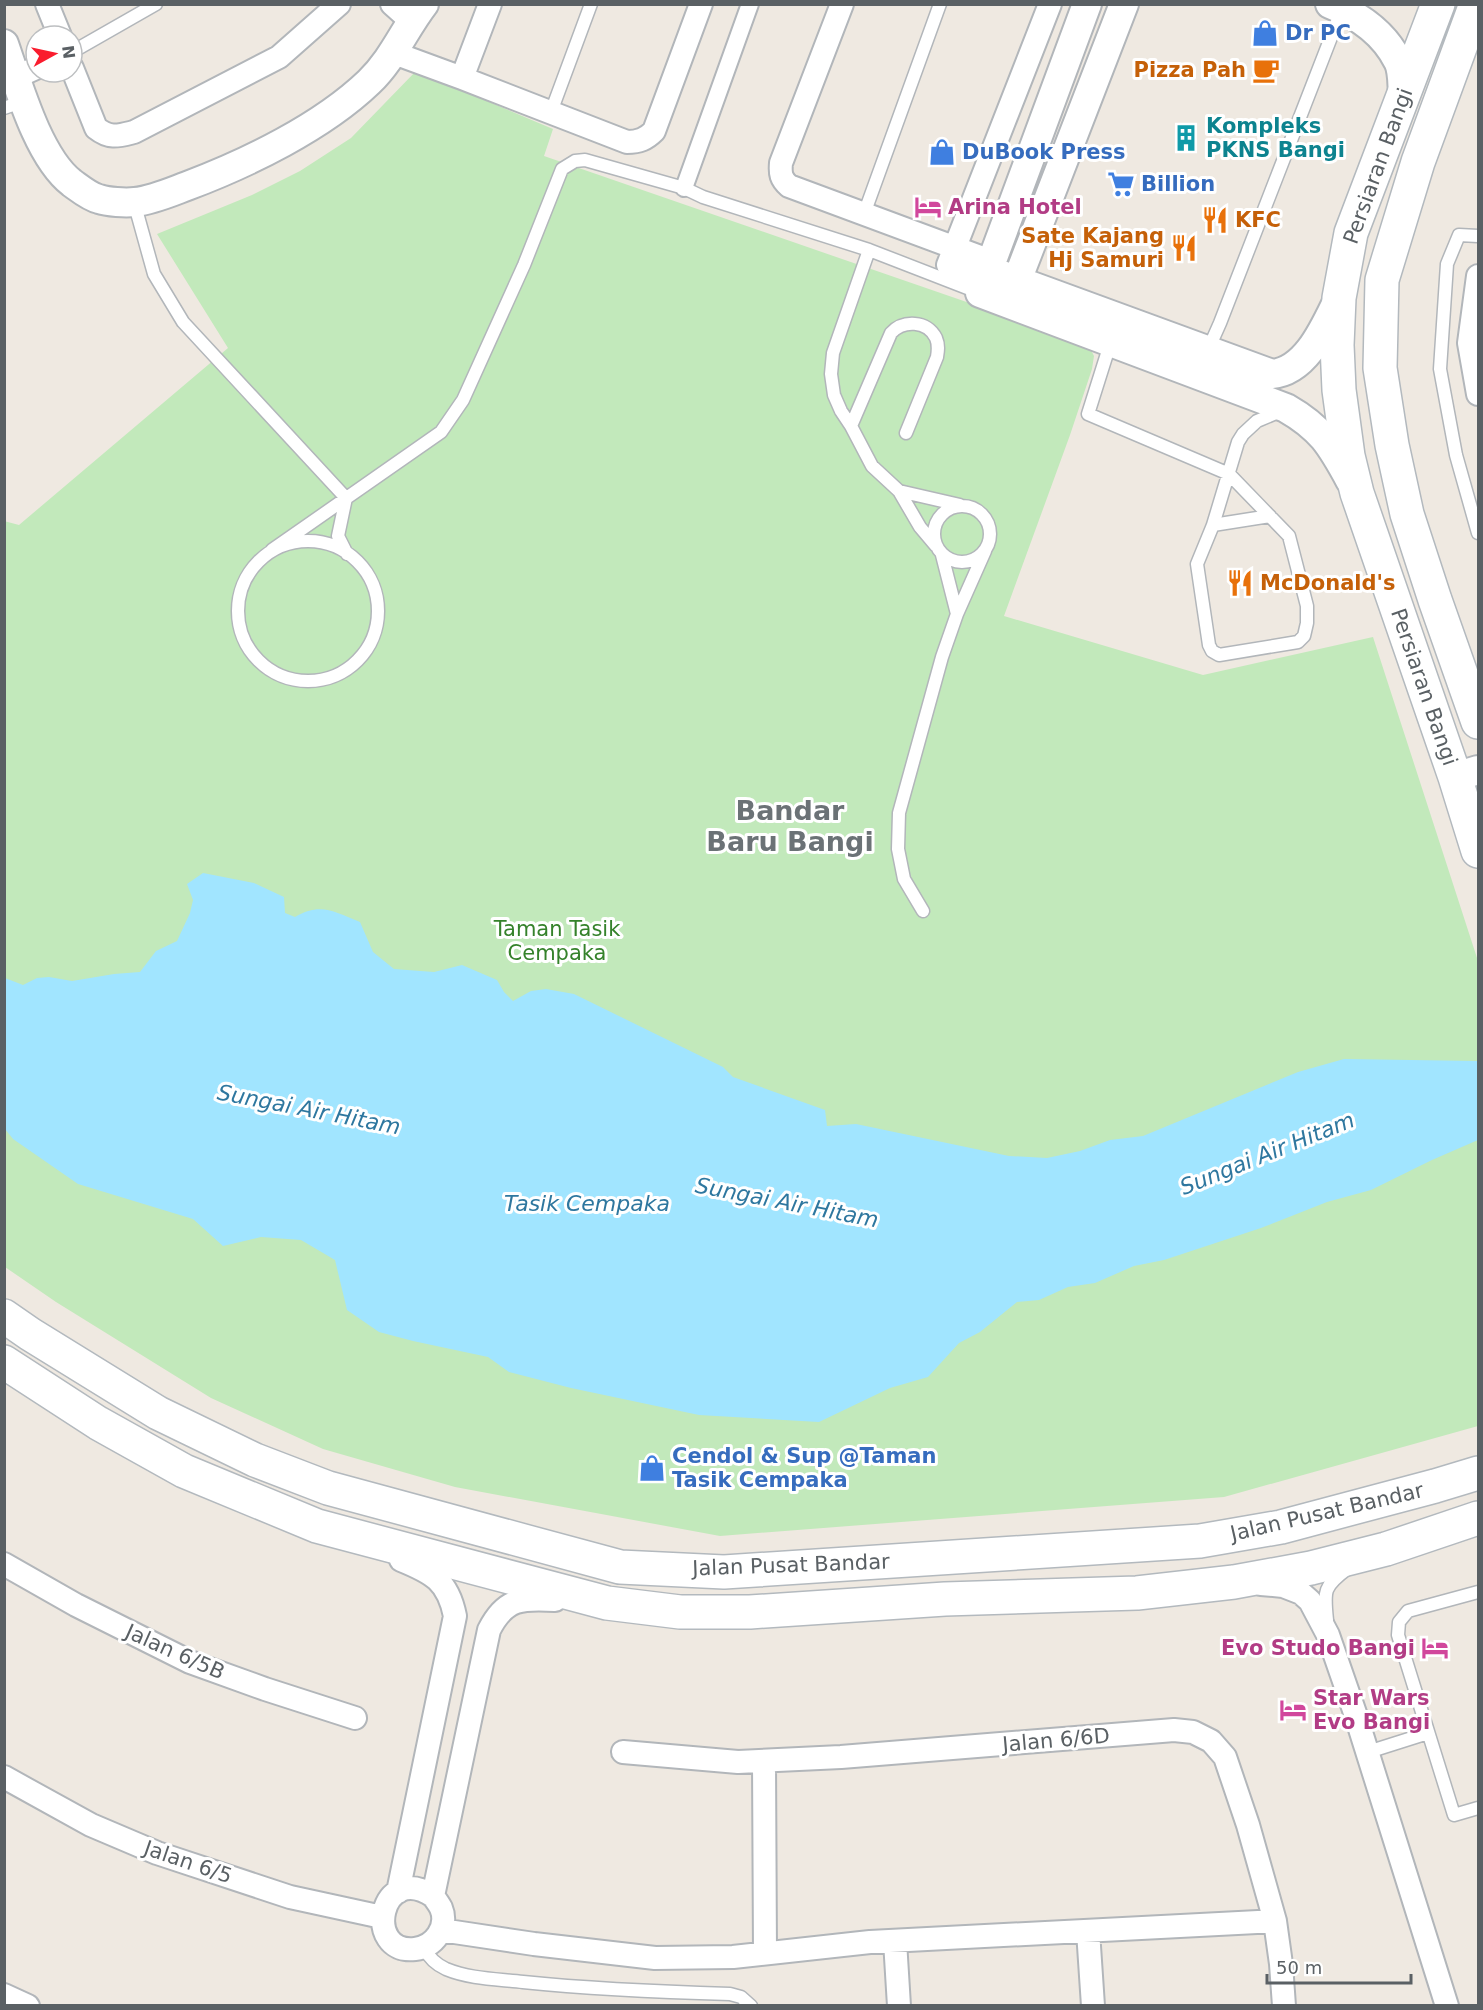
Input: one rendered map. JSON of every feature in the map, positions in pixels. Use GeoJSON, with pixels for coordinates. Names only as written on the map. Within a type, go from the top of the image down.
{"type":"FeatureCollection","features":[{"type":"Feature","properties":{"kind":"main road","name":"Persiaran Bangi"},"geometry":{"type":"LineString","coordinates":[[1437,4],[1351,233],[1339,298],[1337,345],[1348,456],[1357,494],[1467,773],[1479,851]]}},
{"type":"Feature","properties":{"kind":"main road","name":"Persiaran Bangi"},"geometry":{"type":"LineString","coordinates":[[1476,4],[1418,162],[1382,280],[1380,368],[1392,445],[1407,514],[1435,600],[1476,709]]}},
{"type":"Feature","properties":{"kind":"main road","name":"Jalan Pusat Bandar"},"geometry":{"type":"LineString","coordinates":[[4,1316],[158,1413],[255,1460],[328,1488],[620,1567],[724,1572],[1200,1541],[1281,1527],[1479,1473]]}},
{"type":"Feature","properties":{"kind":"main road","name":"Jalan Pusat Bandar"},"geometry":{"type":"LineString","coordinates":[[4,1362],[98,1423],[184,1471],[317,1526],[607,1603],[680,1612],[750,1612],[945,1599],[1137,1593],[1233,1582],[1311,1568],[1386,1550],[1479,1518]]}},
{"type":"Feature","properties":{"kind":"street"},"geometry":{"type":"LineString","coordinates":[[47,4],[55,24]]}},
{"type":"Feature","properties":{"kind":"street"},"geometry":{"type":"LineString","coordinates":[[78,84],[96,128],[105,135],[118,136],[134,132],[279,57],[339,4]]}},
{"type":"Feature","properties":{"kind":"street"},"geometry":{"type":"LineString","coordinates":[[462,78],[490,4]]}},
{"type":"Feature","properties":{"kind":"street"},"geometry":{"type":"LineString","coordinates":[[394,53],[627,142],[638,142],[647,138],[654,131],[701,4]]}},
{"type":"Feature","properties":{"kind":"street"},"geometry":{"type":"LineString","coordinates":[[684,188],[750,4]]}},
{"type":"Feature","properties":{"kind":"street"},"geometry":{"type":"LineString","coordinates":[[842,4],[781,163],[780,171],[783,180],[789,186],[954,247]]}},
{"type":"Feature","properties":{"kind":"street"},"geometry":{"type":"LineString","coordinates":[[1050,4],[948,265],[986,275],[1013,292],[1275,394]]}},
{"type":"Feature","properties":{"kind":"street"},"geometry":{"type":"LineString","coordinates":[[986,275],[1087,4]]}},
{"type":"Feature","properties":{"kind":"street"},"geometry":{"type":"LineString","coordinates":[[1013,292],[1124,4]]}},
{"type":"Feature","properties":{"kind":"street"},"geometry":{"type":"LineString","coordinates":[[1336,7],[1378,32],[1399,63],[1403,94]]}},
{"type":"Feature","properties":{"kind":"street"},"geometry":{"type":"LineString","coordinates":[[14,72],[48,155],[70,182],[98,199],[134,202],[164,195],[255,156],[294,136],[339,106],[369,82],[394,53],[410,9]]}},
{"type":"Feature","properties":{"kind":"street"},"geometry":{"type":"LineString","coordinates":[[1479,276],[1474,343],[1479,394]]}},
{"type":"Feature","properties":{"kind":"street"},"geometry":{"type":"LineString","coordinates":[[1275,394],[1281,373],[1297,366],[1323,330],[1339,298]]}},
{"type":"Feature","properties":{"kind":"street"},"geometry":{"type":"LineString","coordinates":[[1115,331],[1208,350],[1275,394],[1322,434],[1357,494]]}},
{"type":"Feature","properties":{"kind":"street"},"geometry":{"type":"LineString","coordinates":[[317,1526],[431,1574],[444,1586],[451,1598],[455,1616],[398,1892]]}},
{"type":"Feature","properties":{"kind":"street","name":"Jalan 6/5B"},"geometry":{"type":"LineString","coordinates":[[4,1564],[76,1605],[190,1662],[355,1718]]}},
{"type":"Feature","properties":{"kind":"street","name":"Jalan Pusat Bandar"},"geometry":{"type":"LineString","coordinates":[[1233,1582],[1271,1584],[1294,1589],[1310,1601],[1328,1635],[1368,1752],[1447,2006]]}},
{"type":"Feature","properties":{"kind":"street"},"geometry":{"type":"LineString","coordinates":[[433,1896],[489,1630],[496,1614],[509,1605],[526,1598],[607,1603]]}},
{"type":"Feature","properties":{"kind":"street","name":"Jalan 6/6D"},"geometry":{"type":"LineString","coordinates":[[623,1752],[738,1762],[853,1756],[1174,1730],[1193,1732],[1211,1741],[1225,1757],[1248,1825],[1275,1920],[1284,2006]]}},
{"type":"Feature","properties":{"kind":"street"},"geometry":{"type":"LineString","coordinates":[[764,1761],[765,1953]]}},
{"type":"Feature","properties":{"kind":"street","name":"Jalan 6/5"},"geometry":{"type":"LineString","coordinates":[[4,1777],[91,1825],[158,1853],[290,1897],[382,1917]]}},
{"type":"Feature","properties":{"kind":"street"},"geometry":{"type":"LineString","coordinates":[[410,1888],[433,1896],[441,1908],[443,1918],[441,1930],[433,1942],[412,1950],[395,1944],[388,1938],[382,1917],[386,1904],[398,1892],[410,1888]]}},
{"type":"Feature","properties":{"kind":"street"},"geometry":{"type":"LineString","coordinates":[[441,1930],[534,1944],[655,1958],[733,1957],[895,1941],[1275,1920]]}},
{"type":"Feature","properties":{"kind":"street"},"geometry":{"type":"LineString","coordinates":[[1088,1931],[1093,2006]]}},
{"type":"Feature","properties":{"kind":"street"},"geometry":{"type":"LineString","coordinates":[[895,1941],[899,2006]]}},
{"type":"Feature","properties":{"kind":"street"},"geometry":{"type":"LineString","coordinates":[[4,1995],[28,2006]]}},
{"type":"Feature","properties":{"kind":"lane"},"geometry":{"type":"LineString","coordinates":[[84,45],[156,4]]}},
{"type":"Feature","properties":{"kind":"lane"},"geometry":{"type":"LineString","coordinates":[[551,112],[591,4]]}},
{"type":"Feature","properties":{"kind":"lane"},"geometry":{"type":"LineString","coordinates":[[864,214],[940,4]]}},
{"type":"Feature","properties":{"kind":"lane"},"geometry":{"type":"LineString","coordinates":[[1208,350],[1221,323],[1336,7]]}},
{"type":"Feature","properties":{"kind":"lane"},"geometry":{"type":"LineString","coordinates":[[272,550],[293,542],[315,541],[337,547],[355,560],[369,577],[377,598],[377,621],[371,642],[357,662],[337,676],[314,682],[289,680],[267,669],[250,652],[240,630],[237,605],[243,584],[255,564],[272,550],[441,432],[463,400],[524,265],[562,169],[574,161],[585,160],[684,188],[703,197],[869,250],[986,275]]}},
{"type":"Feature","properties":{"kind":"lane"},"geometry":{"type":"LineString","coordinates":[[134,202],[154,274],[183,322],[346,498]]}},
{"type":"Feature","properties":{"kind":"lane"},"geometry":{"type":"LineString","coordinates":[[1479,236],[1460,235],[1447,264],[1440,369],[1456,455],[1479,533]]}},
{"type":"Feature","properties":{"kind":"lane"},"geometry":{"type":"LineString","coordinates":[[869,250],[833,353],[831,374],[834,394],[872,466],[899,491],[920,527],[939,551],[950,560],[959,563],[978,558],[985,551]]}},
{"type":"Feature","properties":{"kind":"lane"},"geometry":{"type":"LineString","coordinates":[[851,426],[891,333],[896,327],[915,324],[929,330],[936,337],[938,347],[937,357],[906,434]]}},
{"type":"Feature","properties":{"kind":"lane"},"geometry":{"type":"LineString","coordinates":[[1115,331],[1088,414],[1229,474],[1289,536],[1307,606],[1304,636],[1298,642],[1219,655],[1212,651],[1209,645],[1197,564],[1213,525],[1229,474],[1238,442],[1257,421],[1275,394]]}},
{"type":"Feature","properties":{"kind":"lane"},"geometry":{"type":"LineString","coordinates":[[899,491],[977,510],[984,516],[990,533],[985,551],[957,614],[930,697],[919,746],[899,813],[898,849],[904,879],[923,911]]}},
{"type":"Feature","properties":{"kind":"lane"},"geometry":{"type":"LineString","coordinates":[[346,498],[338,536],[346,554]]}},
{"type":"Feature","properties":{"kind":"lane"},"geometry":{"type":"LineString","coordinates":[[957,614],[934,538],[934,528],[943,513],[960,505]]}},
{"type":"Feature","properties":{"kind":"lane"},"geometry":{"type":"LineString","coordinates":[[1213,525],[1270,516]]}},
{"type":"Feature","properties":{"kind":"lane","name":"Jalan Pusat Bandar"},"geometry":{"type":"LineString","coordinates":[[1328,1635],[1324,1600],[1331,1582],[1351,1566],[1386,1550]]}},
{"type":"Feature","properties":{"kind":"lane"},"geometry":{"type":"LineString","coordinates":[[1479,1592],[1408,1611],[1399,1622],[1398,1635],[1454,1815],[1479,1808]]}},
{"type":"Feature","properties":{"kind":"lane"},"geometry":{"type":"LineString","coordinates":[[1368,1752],[1428,1733]]}},
{"type":"Feature","properties":{"kind":"lane"},"geometry":{"type":"LineString","coordinates":[[424,1947],[429,1958],[437,1964],[448,1970],[473,1976],[592,1989],[730,1994],[741,1996],[751,2006]]}},
{"type":"Feature","properties":{"kind":"green space","name":"Taman Tasik Cempaka"},"geometry":{"type":"Polygon","coordinates":[[[416,71],[553,129],[544,156],[1088,344],[1094,356],[1092,369],[1004,616],[1203,675],[1373,637],[1478,961],[1478,1426],[1224,1497],[720,1536],[455,1487],[323,1449],[211,1398],[56,1302],[5,1267],[4,521],[19,525],[228,348],[157,234],[252,195],[300,171],[351,138],[416,71]]]}},
{"type":"Feature","properties":{"kind":"water","name":"Tasik Cempaka"},"geometry":{"type":"Polygon","coordinates":[[[203,873],[254,883],[284,897],[285,913],[295,917],[304,912],[320,909],[360,922],[373,952],[394,969],[434,972],[462,965],[497,980],[513,1001],[531,991],[546,989],[574,994],[723,1067],[733,1077],[825,1110],[827,1126],[856,1124],[1009,1156],[1047,1158],[1080,1151],[1110,1140],[1143,1136],[1298,1072],[1344,1059],[1478,1061],[1478,1140],[1371,1190],[1327,1202],[1261,1228],[1164,1260],[1134,1266],[1095,1283],[1068,1287],[1039,1300],[1017,1302],[980,1332],[959,1343],[928,1377],[890,1388],[819,1422],[699,1415],[571,1388],[509,1372],[488,1357],[379,1332],[347,1310],[335,1260],[301,1240],[261,1237],[223,1246],[193,1219],[78,1184],[13,1139],[5,1129],[5,978],[23,985],[37,978],[49,977],[72,981],[140,972],[156,951],[177,941],[190,913],[193,900],[187,884],[203,873]]]}},
{"type":"Feature","properties":{"kind":"place","name":"Dr PC"},"geometry":{"type":"Point","coordinates":[1265,33]}},
{"type":"Feature","properties":{"kind":"place","name":"Pizza Pah"},"geometry":{"type":"Point","coordinates":[1266,70]}},
{"type":"Feature","properties":{"kind":"place","name":"Kompleks PKNS Bangi"},"geometry":{"type":"Point","coordinates":[1186,138]}},
{"type":"Feature","properties":{"kind":"place","name":"DuBook Press"},"geometry":{"type":"Point","coordinates":[942,152]}},
{"type":"Feature","properties":{"kind":"place","name":"Billion"},"geometry":{"type":"Point","coordinates":[1121,184]}},
{"type":"Feature","properties":{"kind":"place","name":"Arina Hotel"},"geometry":{"type":"Point","coordinates":[928,207]}},
{"type":"Feature","properties":{"kind":"place","name":"KFC"},"geometry":{"type":"Point","coordinates":[1215,220]}},
{"type":"Feature","properties":{"kind":"place","name":"Sate Kajang Hj Samuri"},"geometry":{"type":"Point","coordinates":[1184,248]}},
{"type":"Feature","properties":{"kind":"place","name":"McDonald's"},"geometry":{"type":"Point","coordinates":[1240,583]}},
{"type":"Feature","properties":{"kind":"place","name":"Cendol & Sup @Taman Tasik Cempaka"},"geometry":{"type":"Point","coordinates":[652,1468]}},
{"type":"Feature","properties":{"kind":"place","name":"Evo Studo Bangi"},"geometry":{"type":"Point","coordinates":[1435,1648]}},
{"type":"Feature","properties":{"kind":"place","name":"Star Wars Evo Bangi"},"geometry":{"type":"Point","coordinates":[1293,1710]}},
{"type":"Feature","properties":{"kind":"district","name":"Bandar Baru Bangi"},"geometry":{"type":"Point","coordinates":[790,826]}},
{"type":"Feature","properties":{"kind":"water label","name":"Sungai Air Hitam"},"geometry":{"type":"Point","coordinates":[309,1109]}},
{"type":"Feature","properties":{"kind":"water label","name":"Sungai Air Hitam"},"geometry":{"type":"Point","coordinates":[1267,1153]}},
{"type":"Feature","properties":{"kind":"water label","name":"Sungai Air Hitam"},"geometry":{"type":"Point","coordinates":[787,1202]}}]}
